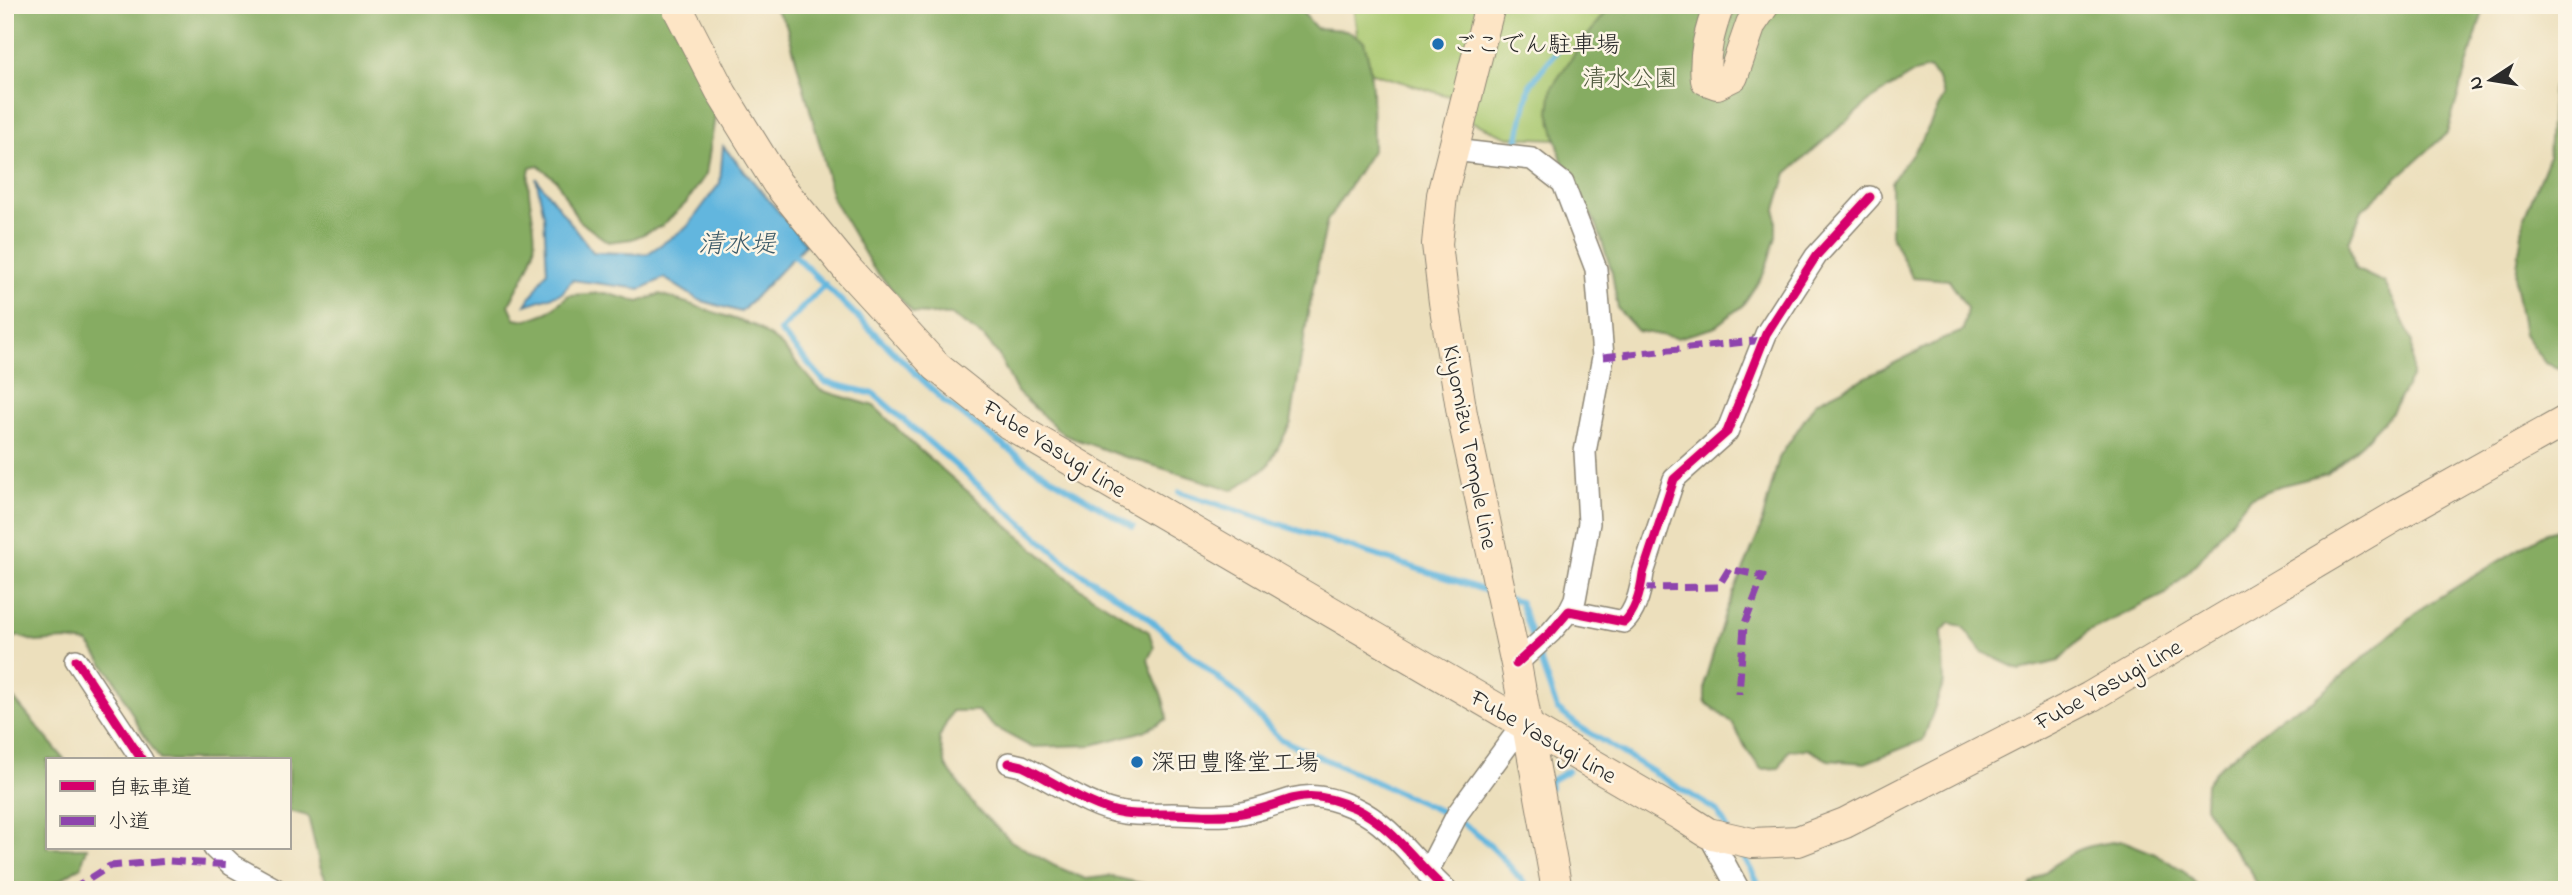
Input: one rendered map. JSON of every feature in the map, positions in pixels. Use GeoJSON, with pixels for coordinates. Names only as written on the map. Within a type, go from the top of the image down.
{"type":"FeatureCollection","features":[{"type":"Feature","properties":{"kind":"main road","name":"Fube Yasugi Line"},"geometry":{"type":"LineString","coordinates":[[676,5],[729,106],[778,183],[849,271],[937,367],[1009,424],[1708,833],[1752,843],[1798,841],[1845,823],[2090,697],[2399,514],[2567,420]]}},
{"type":"Feature","properties":{"kind":"main road","name":"Kiyomizu Temple Line"},"geometry":{"type":"LineString","coordinates":[[1490,5],[1442,195],[1437,244],[1462,414],[1516,664],[1558,890]]}},
{"type":"Feature","properties":{"kind":"main road"},"geometry":{"type":"LineString","coordinates":[[1720,5],[1709,34],[1704,64],[1706,80],[1717,84],[1733,76],[1751,24],[1763,5]]}},
{"type":"Feature","properties":{"kind":"street"},"geometry":{"type":"LineString","coordinates":[[1453,150],[1532,159],[1563,183],[1596,269],[1603,357],[1585,452],[1588,523],[1575,599],[1569,611],[1551,632],[1516,664]]}},
{"type":"Feature","properties":{"kind":"street"},"geometry":{"type":"LineString","coordinates":[[1569,611],[1624,622],[1629,618],[1641,588],[1643,573],[1674,480],[1727,432],[1766,334],[1816,256],[1870,197]]}},
{"type":"Feature","properties":{"kind":"street"},"geometry":{"type":"LineString","coordinates":[[76,660],[141,758]]}},
{"type":"Feature","properties":{"kind":"street"},"geometry":{"type":"LineString","coordinates":[[1427,873],[1458,813],[1515,735],[1527,727]]}},
{"type":"Feature","properties":{"kind":"street"},"geometry":{"type":"LineString","coordinates":[[1009,764],[1022,766],[1094,804],[1125,813],[1224,815],[1251,811],[1302,796],[1322,796],[1357,809],[1389,830],[1446,890]]}},
{"type":"Feature","properties":{"kind":"street"},"geometry":{"type":"LineString","coordinates":[[1708,833],[1739,890]]}},
{"type":"Feature","properties":{"kind":"street"},"geometry":{"type":"LineString","coordinates":[[216,850],[232,865],[276,890]]}},
{"type":"Feature","properties":{"kind":"green space"},"geometry":{"type":"Polygon","coordinates":[[[5,5],[664,5],[716,110],[706,174],[686,203],[662,226],[632,239],[608,242],[578,220],[557,181],[538,165],[530,167],[529,187],[535,239],[527,271],[509,305],[515,318],[527,320],[548,312],[569,295],[605,293],[639,302],[660,294],[755,326],[781,345],[820,390],[874,406],[915,446],[1082,590],[1149,632],[1154,648],[1148,659],[1167,719],[1144,731],[1093,745],[1031,747],[994,727],[978,711],[952,711],[939,738],[946,766],[976,808],[1011,841],[1055,866],[1086,879],[1109,876],[1144,884],[1152,890],[330,890],[320,866],[308,816],[290,811],[290,758],[159,758],[115,680],[88,643],[66,640],[36,642],[18,636],[5,644],[5,5]]]}},
{"type":"Feature","properties":{"kind":"green space"},"geometry":{"type":"Polygon","coordinates":[[[772,5],[1296,5],[1316,28],[1346,30],[1364,41],[1372,88],[1373,149],[1327,221],[1308,313],[1291,423],[1268,466],[1233,490],[1064,435],[1017,392],[998,354],[984,337],[951,315],[913,313],[873,268],[832,198],[786,24],[772,5]]]}},
{"type":"Feature","properties":{"kind":"green space","name":"清水公園"},"geometry":{"type":"Polygon","coordinates":[[[1353,5],[1887,5],[1557,139],[1509,137],[1472,122],[1459,99],[1362,70],[1353,5]]]}},
{"type":"Feature","properties":{"kind":"green space"},"geometry":{"type":"Polygon","coordinates":[[[1612,5],[2485,5],[2447,133],[2362,210],[2349,242],[2355,269],[2385,283],[2412,340],[2412,376],[2392,412],[2363,443],[2327,474],[2279,486],[2249,498],[2199,561],[2166,594],[2087,632],[2059,661],[2020,670],[1982,652],[1962,626],[1949,623],[1942,631],[1944,682],[1923,740],[1865,763],[1828,760],[1808,749],[1789,750],[1779,768],[1761,769],[1732,723],[1705,702],[1705,680],[1726,610],[1759,533],[1779,458],[1816,402],[1963,331],[1967,308],[1949,280],[1912,277],[1891,235],[1891,182],[1922,140],[1944,96],[1937,77],[1929,69],[1914,73],[1872,99],[1787,173],[1776,209],[1776,237],[1764,273],[1743,305],[1713,328],[1677,338],[1638,331],[1618,309],[1612,273],[1597,226],[1562,161],[1549,112],[1552,87],[1612,5]]]}},
{"type":"Feature","properties":{"kind":"green space"},"geometry":{"type":"Polygon","coordinates":[[[2567,56],[2567,371],[2545,363],[2524,334],[2515,282],[2524,218],[2548,158],[2552,88],[2567,56]]]}},
{"type":"Feature","properties":{"kind":"green space"},"geometry":{"type":"Polygon","coordinates":[[[2567,526],[2567,890],[2259,890],[2250,869],[2222,835],[2205,806],[2206,784],[2216,770],[2283,715],[2314,700],[2423,607],[2547,532],[2567,526]]]}},
{"type":"Feature","properties":{"kind":"green space"},"geometry":{"type":"Polygon","coordinates":[[[5,688],[63,758],[46,758],[46,850],[86,850],[81,866],[60,880],[36,890],[5,890],[5,688]]]}},
{"type":"Feature","properties":{"kind":"green space"},"geometry":{"type":"Polygon","coordinates":[[[2123,841],[2153,853],[2183,870],[2202,890],[2029,890],[2031,884],[2072,853],[2094,845],[2123,841]]]}},
{"type":"Feature","properties":{"kind":"water","name":"清水堤"},"geometry":{"type":"Polygon","coordinates":[[[723,146],[806,244],[741,312],[699,300],[664,278],[641,289],[572,280],[562,293],[526,305],[547,271],[544,215],[536,178],[593,252],[647,254],[687,227],[720,183],[723,146]]]}},
{"type":"Feature","properties":{"kind":"waterway"},"geometry":{"type":"LineString","coordinates":[[1505,148],[1517,143],[1530,85],[1564,42]]}},
{"type":"Feature","properties":{"kind":"waterway"},"geometry":{"type":"LineString","coordinates":[[794,255],[944,401],[1030,465],[1133,527]]}},
{"type":"Feature","properties":{"kind":"waterway"},"geometry":{"type":"LineString","coordinates":[[825,284],[780,331],[825,382],[874,394],[1073,568],[1141,612],[1239,696],[1280,739],[1451,816],[1485,840],[1530,890]]}},
{"type":"Feature","properties":{"kind":"waterway"},"geometry":{"type":"LineString","coordinates":[[1179,492],[1490,592]]}},
{"type":"Feature","properties":{"kind":"waterway"},"geometry":{"type":"LineString","coordinates":[[1510,599],[1520,602],[1557,709],[1580,727],[1717,811],[1727,828]]}},
{"type":"Feature","properties":{"kind":"waterway"},"geometry":{"type":"LineString","coordinates":[[1551,787],[1550,781],[1568,771]]}},
{"type":"Feature","properties":{"kind":"waterway"},"geometry":{"type":"LineString","coordinates":[[1739,849],[1762,890]]}},
{"type":"Feature","properties":{"kind":"marked path"},"geometry":{"type":"LineString","coordinates":[[1603,357],[1764,340]]}},
{"type":"Feature","properties":{"kind":"marked path"},"geometry":{"type":"LineString","coordinates":[[1641,588],[1718,587],[1729,569],[1763,576],[1744,626],[1739,694]]}},
{"type":"Feature","properties":{"kind":"marked path"},"geometry":{"type":"LineString","coordinates":[[72,890],[110,866],[168,861],[232,865]]}},
{"type":"Feature","properties":{"kind":"cycle path"},"geometry":{"type":"LineString","coordinates":[[1516,664],[1551,632],[1569,611],[1624,622],[1632,612],[1674,479],[1727,432],[1766,334],[1816,256],[1870,197]]}},
{"type":"Feature","properties":{"kind":"cycle path"},"geometry":{"type":"LineString","coordinates":[[76,660],[141,758]]}},
{"type":"Feature","properties":{"kind":"cycle path"},"geometry":{"type":"LineString","coordinates":[[1009,763],[1022,766],[1098,806],[1124,813],[1228,815],[1306,797],[1335,801],[1355,808],[1381,825],[1446,890]]}},
{"type":"Feature","properties":{"kind":"place","name":"ごこでん駐車場"},"geometry":{"type":"Point","coordinates":[1438,44]}},
{"type":"Feature","properties":{"kind":"place","name":"深田豊隆堂工場"},"geometry":{"type":"Point","coordinates":[1137,762]}}]}
